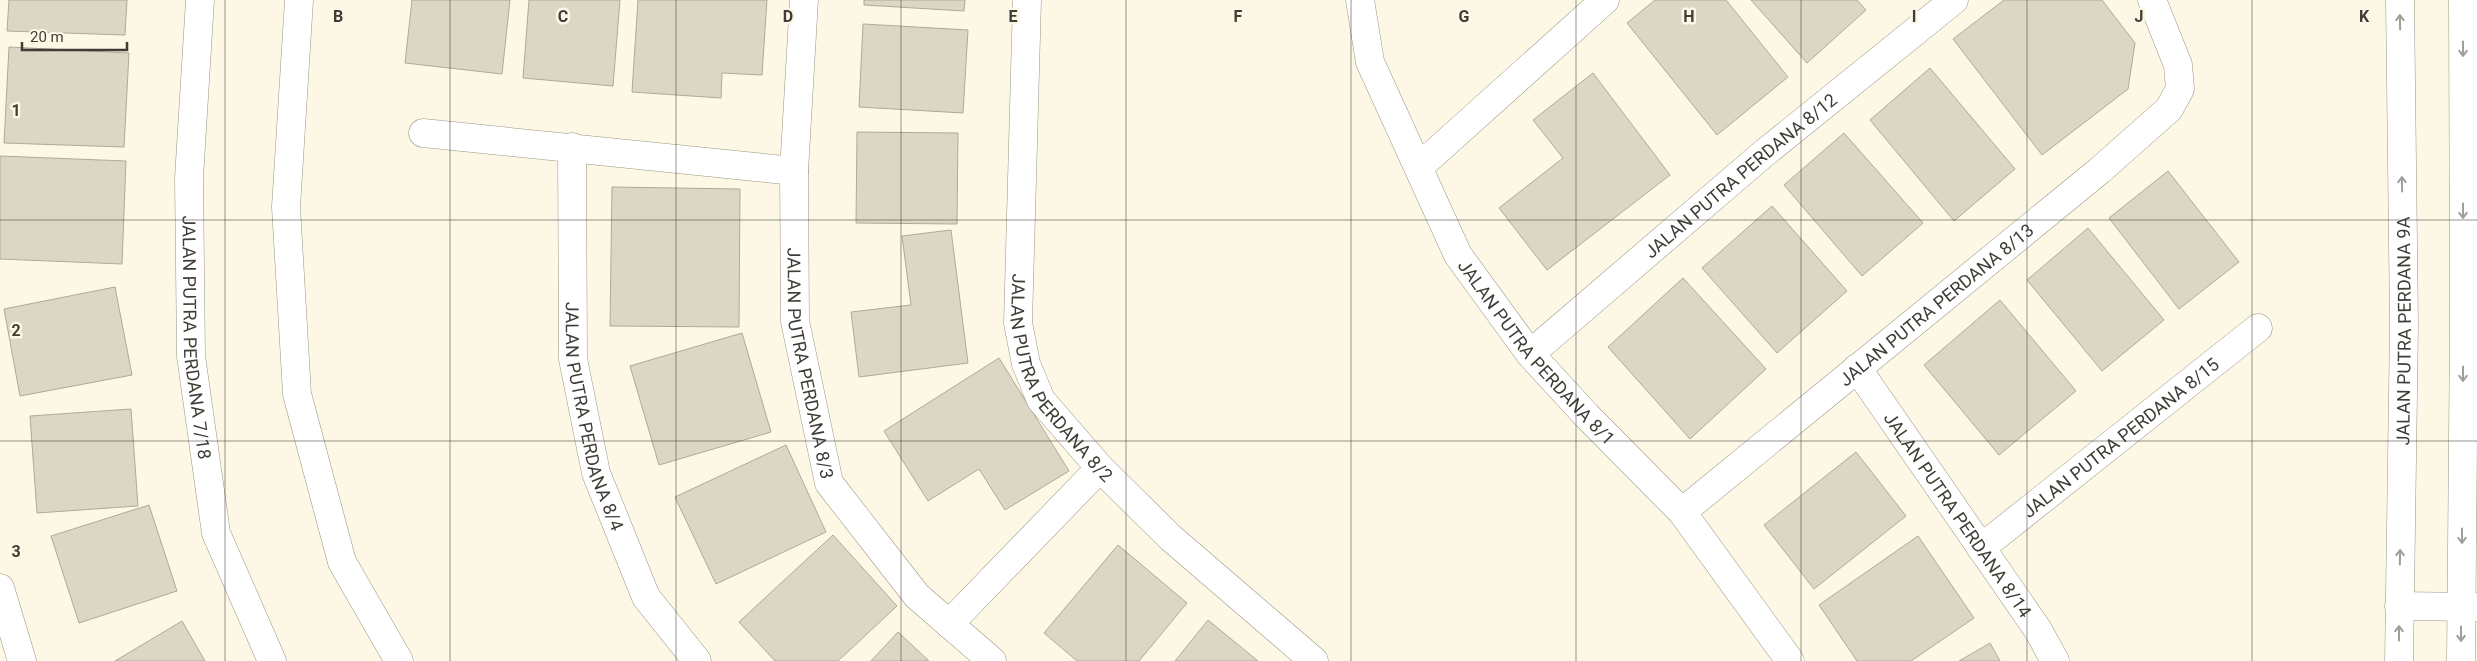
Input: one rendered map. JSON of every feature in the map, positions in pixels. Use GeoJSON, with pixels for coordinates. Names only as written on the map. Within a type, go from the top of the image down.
{"type":"FeatureCollection","features":[{"type":"Feature","properties":{"kind":"street","name":"JALAN PUTRA PERDANA 7/18"},"geometry":{"type":"LineString","coordinates":[[200,0],[189,178],[191,356],[216,533],[272,661]]}},
{"type":"Feature","properties":{"kind":"street"},"geometry":{"type":"LineString","coordinates":[[299,0],[286,206],[297,394],[342,562],[398,661]]}},
{"type":"Feature","properties":{"kind":"street","name":"JALAN PUTRA PERDANA 8/3"},"geometry":{"type":"LineString","coordinates":[[804,0],[794,171],[795,322],[829,483],[917,596],[992,661]]}},
{"type":"Feature","properties":{"kind":"street","name":"JALAN PUTRA PERDANA 8/2"},"geometry":{"type":"LineString","coordinates":[[1027,0],[1018,323],[1026,364],[1041,400],[1100,468],[1171,538],[1314,661]]}},
{"type":"Feature","properties":{"kind":"street","name":"JALAN PUTRA PERDANA 8/1"},"geometry":{"type":"LineString","coordinates":[[1360,0],[1370,62],[1458,255],[1530,354],[1586,416],[1682,512],[1790,661]]}},
{"type":"Feature","properties":{"kind":"street","name":"JALAN PUTRA PERDANA 8/12"},"geometry":{"type":"LineString","coordinates":[[1530,354],[1762,155],[1954,0]]}},
{"type":"Feature","properties":{"kind":"street","name":"JALAN PUTRA PERDANA 8/13"},"geometry":{"type":"LineString","coordinates":[[1682,512],[2099,171],[2169,109],[2180,89],[2178,65],[2152,0]]}},
{"type":"Feature","properties":{"kind":"street","name":"JALAN PUTRA PERDANA 9A"},"geometry":{"type":"LineString","coordinates":[[2399,661],[2404,325],[2400,0]]}},
{"type":"Feature","properties":{"kind":"street"},"geometry":{"type":"LineString","coordinates":[[2461,661],[2469,607],[2464,335],[2463,0]]}},
{"type":"Feature","properties":{"kind":"street"},"geometry":{"type":"LineString","coordinates":[[1419,167],[1602,1]]}},
{"type":"Feature","properties":{"kind":"street"},"geometry":{"type":"LineString","coordinates":[[423,133],[794,171]]}},
{"type":"Feature","properties":{"kind":"street","name":"JALAN PUTRA PERDANA 8/4"},"geometry":{"type":"LineString","coordinates":[[572,147],[572,359],[596,473],[646,597],[697,661]]}},
{"type":"Feature","properties":{"kind":"street","name":"JALAN PUTRA PERDANA 8/15"},"geometry":{"type":"LineString","coordinates":[[1981,548],[2258,328]]}},
{"type":"Feature","properties":{"kind":"street","name":"JALAN PUTRA PERDANA 8/14"},"geometry":{"type":"LineString","coordinates":[[1857,368],[2038,630],[2055,661]]}},
{"type":"Feature","properties":{"kind":"street"},"geometry":{"type":"LineString","coordinates":[[949,624],[1100,468]]}},
{"type":"Feature","properties":{"kind":"street"},"geometry":{"type":"LineString","coordinates":[[0,588],[22,661]]}},
{"type":"Feature","properties":{"kind":"street"},"geometry":{"type":"LineString","coordinates":[[2399,606],[2469,607]]}},
{"type":"Feature","properties":{"kind":"building"},"geometry":{"type":"Polygon","coordinates":[[[9,0],[127,0],[125,35],[7,31],[9,0]]]}},
{"type":"Feature","properties":{"kind":"building"},"geometry":{"type":"Polygon","coordinates":[[[412,0],[510,0],[502,74],[405,63],[412,0]]]}},
{"type":"Feature","properties":{"kind":"building"},"geometry":{"type":"Polygon","coordinates":[[[529,0],[620,0],[613,86],[523,78],[529,0]]]}},
{"type":"Feature","properties":{"kind":"building"},"geometry":{"type":"Polygon","coordinates":[[[638,0],[767,0],[762,75],[722,73],[721,98],[632,92],[638,0]]]}},
{"type":"Feature","properties":{"kind":"building"},"geometry":{"type":"Polygon","coordinates":[[[864,0],[965,0],[964,11],[864,5],[864,0]]]}},
{"type":"Feature","properties":{"kind":"building"},"geometry":{"type":"Polygon","coordinates":[[[1655,0],[1726,0],[1788,77],[1717,135],[1627,23],[1655,0]]]}},
{"type":"Feature","properties":{"kind":"building"},"geometry":{"type":"Polygon","coordinates":[[[1751,0],[1857,0],[1866,10],[1807,63],[1751,0]]]}},
{"type":"Feature","properties":{"kind":"building"},"geometry":{"type":"Polygon","coordinates":[[[2004,0],[2102,0],[2135,43],[2128,89],[2042,155],[1953,39],[2004,0]]]}},
{"type":"Feature","properties":{"kind":"building"},"geometry":{"type":"Polygon","coordinates":[[[863,24],[968,30],[963,113],[859,107],[863,24]]]}},
{"type":"Feature","properties":{"kind":"building"},"geometry":{"type":"Polygon","coordinates":[[[9,47],[129,53],[124,147],[4,143],[9,47]]]}},
{"type":"Feature","properties":{"kind":"building"},"geometry":{"type":"Polygon","coordinates":[[[1930,68],[2015,169],[1954,221],[1870,120],[1930,68]]]}},
{"type":"Feature","properties":{"kind":"building"},"geometry":{"type":"Polygon","coordinates":[[[1593,73],[1670,175],[1547,270],[1499,208],[1563,158],[1533,120],[1593,73]]]}},
{"type":"Feature","properties":{"kind":"building"},"geometry":{"type":"Polygon","coordinates":[[[857,132],[958,133],[957,224],[856,223],[857,132]]]}},
{"type":"Feature","properties":{"kind":"building"},"geometry":{"type":"Polygon","coordinates":[[[1844,133],[1923,223],[1862,276],[1784,185],[1844,133]]]}},
{"type":"Feature","properties":{"kind":"building"},"geometry":{"type":"Polygon","coordinates":[[[0,156],[126,161],[122,264],[0,259],[0,156]]]}},
{"type":"Feature","properties":{"kind":"building"},"geometry":{"type":"Polygon","coordinates":[[[2168,171],[2239,262],[2179,309],[2109,218],[2168,171]]]}},
{"type":"Feature","properties":{"kind":"building"},"geometry":{"type":"Polygon","coordinates":[[[612,187],[740,189],[739,327],[610,326],[612,187]]]}},
{"type":"Feature","properties":{"kind":"building"},"geometry":{"type":"Polygon","coordinates":[[[1772,206],[1847,291],[1777,353],[1702,268],[1772,206]]]}},
{"type":"Feature","properties":{"kind":"building"},"geometry":{"type":"Polygon","coordinates":[[[2088,228],[2164,320],[2102,371],[2027,280],[2088,228]]]}},
{"type":"Feature","properties":{"kind":"building"},"geometry":{"type":"Polygon","coordinates":[[[951,230],[968,363],[859,377],[851,312],[911,305],[902,236],[951,230]]]}},
{"type":"Feature","properties":{"kind":"building"},"geometry":{"type":"Polygon","coordinates":[[[1683,278],[1766,369],[1690,439],[1608,347],[1683,278]]]}},
{"type":"Feature","properties":{"kind":"building"},"geometry":{"type":"Polygon","coordinates":[[[115,287],[132,375],[20,396],[4,309],[115,287]]]}},
{"type":"Feature","properties":{"kind":"building"},"geometry":{"type":"Polygon","coordinates":[[[2000,300],[2076,391],[1999,455],[1924,365],[2000,300]]]}},
{"type":"Feature","properties":{"kind":"building"},"geometry":{"type":"Polygon","coordinates":[[[742,333],[771,432],[659,465],[630,366],[742,333]]]}},
{"type":"Feature","properties":{"kind":"building"},"geometry":{"type":"Polygon","coordinates":[[[999,358],[1069,471],[1005,510],[979,469],[928,501],[884,431],[999,358]]]}},
{"type":"Feature","properties":{"kind":"building"},"geometry":{"type":"Polygon","coordinates":[[[131,409],[138,506],[37,513],[30,416],[131,409]]]}},
{"type":"Feature","properties":{"kind":"building"},"geometry":{"type":"Polygon","coordinates":[[[786,445],[826,532],[716,584],[675,497],[786,445]]]}},
{"type":"Feature","properties":{"kind":"building"},"geometry":{"type":"Polygon","coordinates":[[[1856,452],[1906,516],[1814,589],[1764,525],[1856,452]]]}},
{"type":"Feature","properties":{"kind":"building"},"geometry":{"type":"Polygon","coordinates":[[[149,505],[177,591],[79,623],[51,536],[149,505]]]}},
{"type":"Feature","properties":{"kind":"building"},"geometry":{"type":"Polygon","coordinates":[[[833,535],[897,606],[838,661],[775,661],[739,622],[833,535]]]}},
{"type":"Feature","properties":{"kind":"building"},"geometry":{"type":"Polygon","coordinates":[[[1918,536],[1974,618],[1911,661],[1857,661],[1819,605],[1918,536]]]}},
{"type":"Feature","properties":{"kind":"building"},"geometry":{"type":"Polygon","coordinates":[[[1118,545],[1187,603],[1139,661],[1077,661],[1044,633],[1118,545]]]}},
{"type":"Feature","properties":{"kind":"building"},"geometry":{"type":"Polygon","coordinates":[[[1208,620],[1258,661],[1175,661],[1208,620]]]}},
{"type":"Feature","properties":{"kind":"building"},"geometry":{"type":"Polygon","coordinates":[[[182,621],[205,661],[115,661],[182,621]]]}},
{"type":"Feature","properties":{"kind":"building"},"geometry":{"type":"Polygon","coordinates":[[[898,632],[929,661],[871,661],[898,632]]]}},
{"type":"Feature","properties":{"kind":"building"},"geometry":{"type":"Polygon","coordinates":[[[1990,643],[2000,661],[1959,661],[1990,643]]]}}]}
